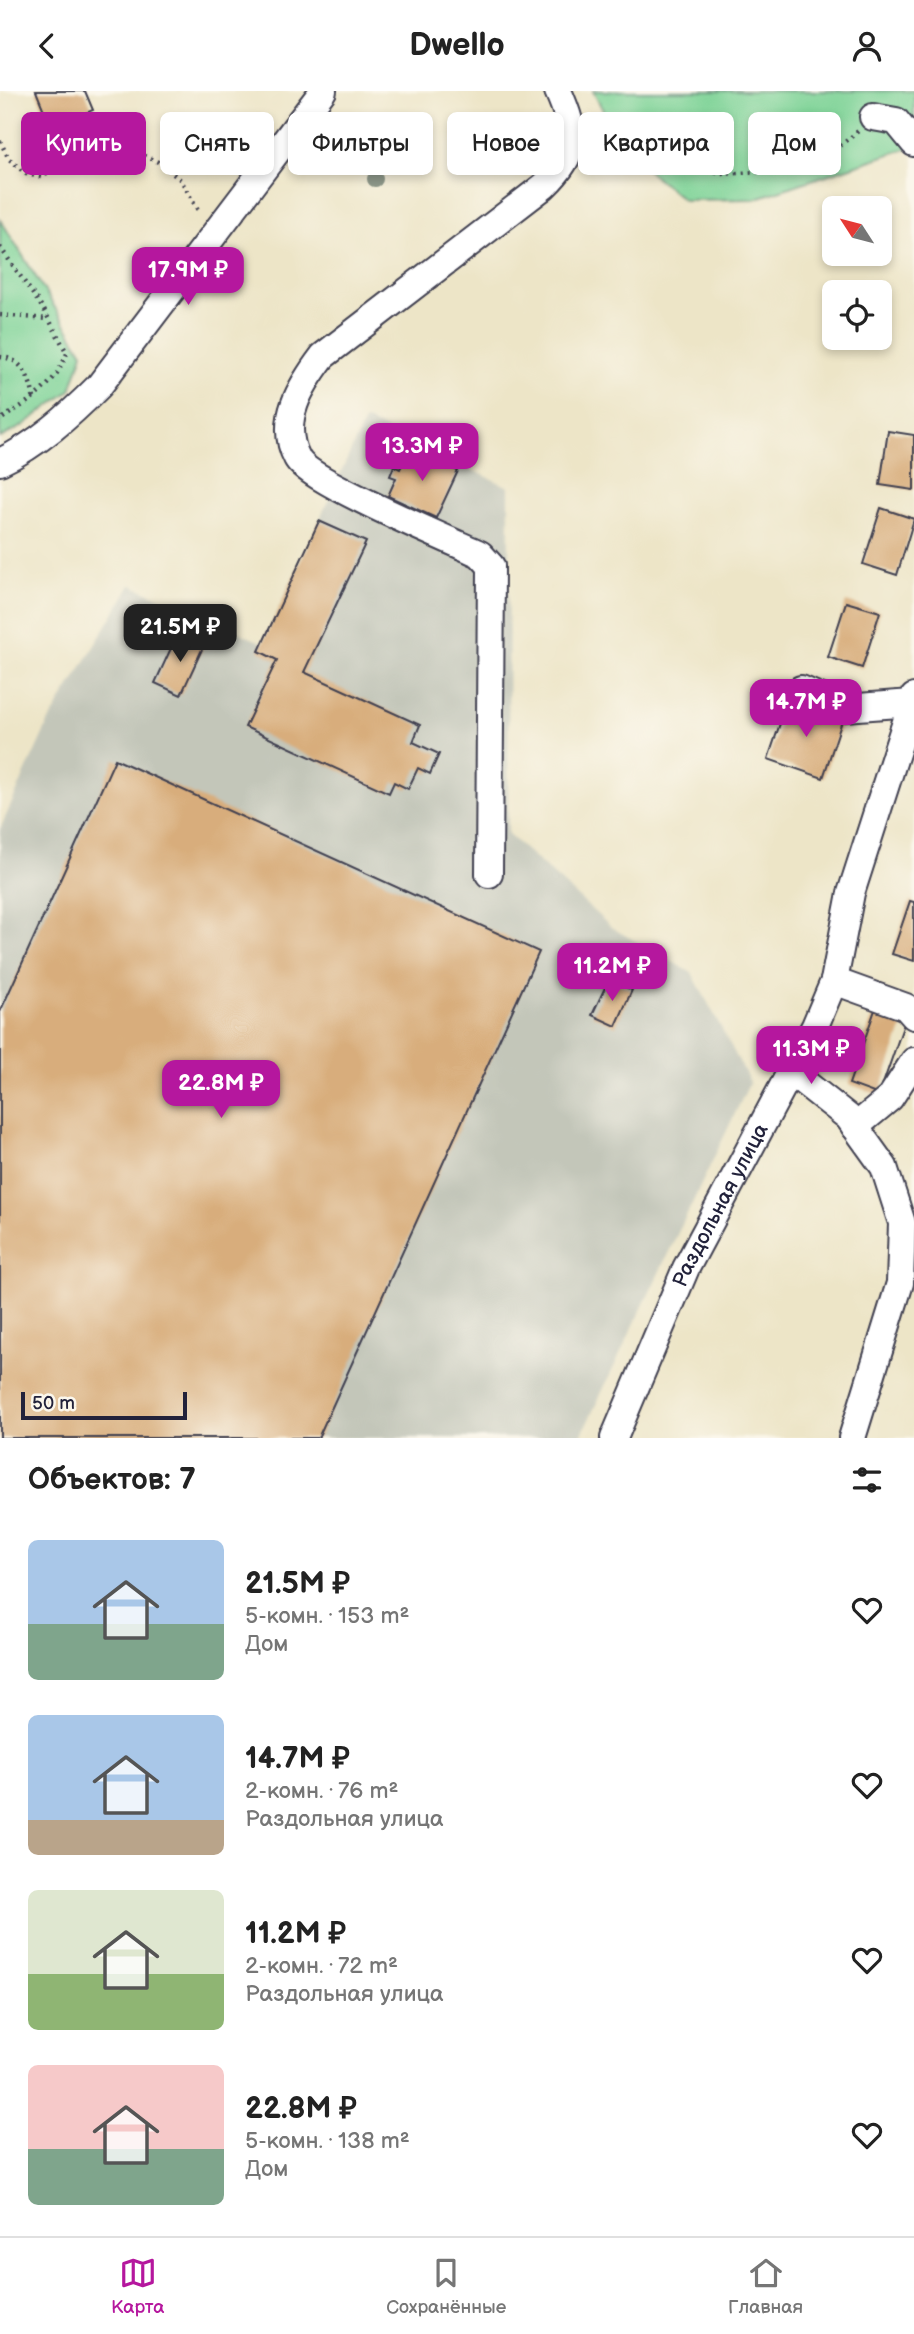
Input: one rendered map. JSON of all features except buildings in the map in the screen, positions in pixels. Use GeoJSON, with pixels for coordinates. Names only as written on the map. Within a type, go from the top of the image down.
{"type":"FeatureCollection","features":[{"type":"Feature","properties":{"kind":"street"},"geometry":{"type":"LineString","coordinates":[[0,462],[19,453],[64,420],[99,386],[323,91]]}},
{"type":"Feature","properties":{"kind":"street"},"geometry":{"type":"LineString","coordinates":[[489,874],[491,566],[480,554],[327,482],[297,461],[290,433],[293,404],[304,380],[323,356],[544,186],[563,168],[572,148],[572,127],[558,91]]}},
{"type":"Feature","properties":{"kind":"street"},"geometry":{"type":"LineString","coordinates":[[873,117],[896,121],[914,142]]}},
{"type":"Feature","properties":{"kind":"street"},"geometry":{"type":"LineString","coordinates":[[801,688],[845,708],[913,700]]}},
{"type":"Feature","properties":{"kind":"street","name":"Раздольная улица"},"geometry":{"type":"LineString","coordinates":[[614,1438],[686,1268],[791,1072],[835,981],[851,893],[913,700]]}},
{"type":"Feature","properties":{"kind":"street"},"geometry":{"type":"LineString","coordinates":[[835,981],[906,1007],[914,1016]]}},
{"type":"Feature","properties":{"kind":"street"},"geometry":{"type":"LineString","coordinates":[[855,1127],[890,1098],[914,1061]]}},
{"type":"Feature","properties":{"kind":"street"},"geometry":{"type":"LineString","coordinates":[[791,1072],[848,1117],[903,1193],[902,1223],[907,1285],[852,1438]]}},
{"type":"Feature","properties":{"kind":"path"},"geometry":{"type":"LineString","coordinates":[[572,148],[653,147],[720,174],[778,171],[818,165],[873,117]]}},
{"type":"Feature","properties":{"kind":"path"},"geometry":{"type":"LineString","coordinates":[[0,141],[9,159],[26,174],[41,177],[86,155],[126,148],[158,162],[181,180],[213,236]]}},
{"type":"Feature","properties":{"kind":"path"},"geometry":{"type":"LineString","coordinates":[[0,247],[49,319],[67,353],[60,372],[34,398],[0,420]]}},
{"type":"Feature","properties":{"kind":"path"},"geometry":{"type":"LineString","coordinates":[[0,315],[49,319]]}},
{"type":"Feature","properties":{"kind":"path"},"geometry":{"type":"LineString","coordinates":[[0,357],[20,365],[30,379],[34,398]]}},
{"type":"Feature","properties":{"kind":"shaded area"},"geometry":{"type":"Polygon","coordinates":[[[365,420],[509,487],[508,834],[612,928],[692,973],[750,1082],[580,1438],[0,1438],[0,829],[48,723],[131,585],[263,643],[365,420]]]}},
{"type":"Feature","properties":{"kind":"green space"},"geometry":{"type":"Polygon","coordinates":[[[593,91],[914,91],[914,146],[841,170],[841,112],[748,112],[748,175],[826,175],[754,199],[684,200],[654,175],[734,175],[734,112],[604,112],[593,91]]]}},
{"type":"Feature","properties":{"kind":"green space"},"geometry":{"type":"Polygon","coordinates":[[[0,219],[83,353],[71,390],[21,427],[0,438],[0,219]]]}}]}
